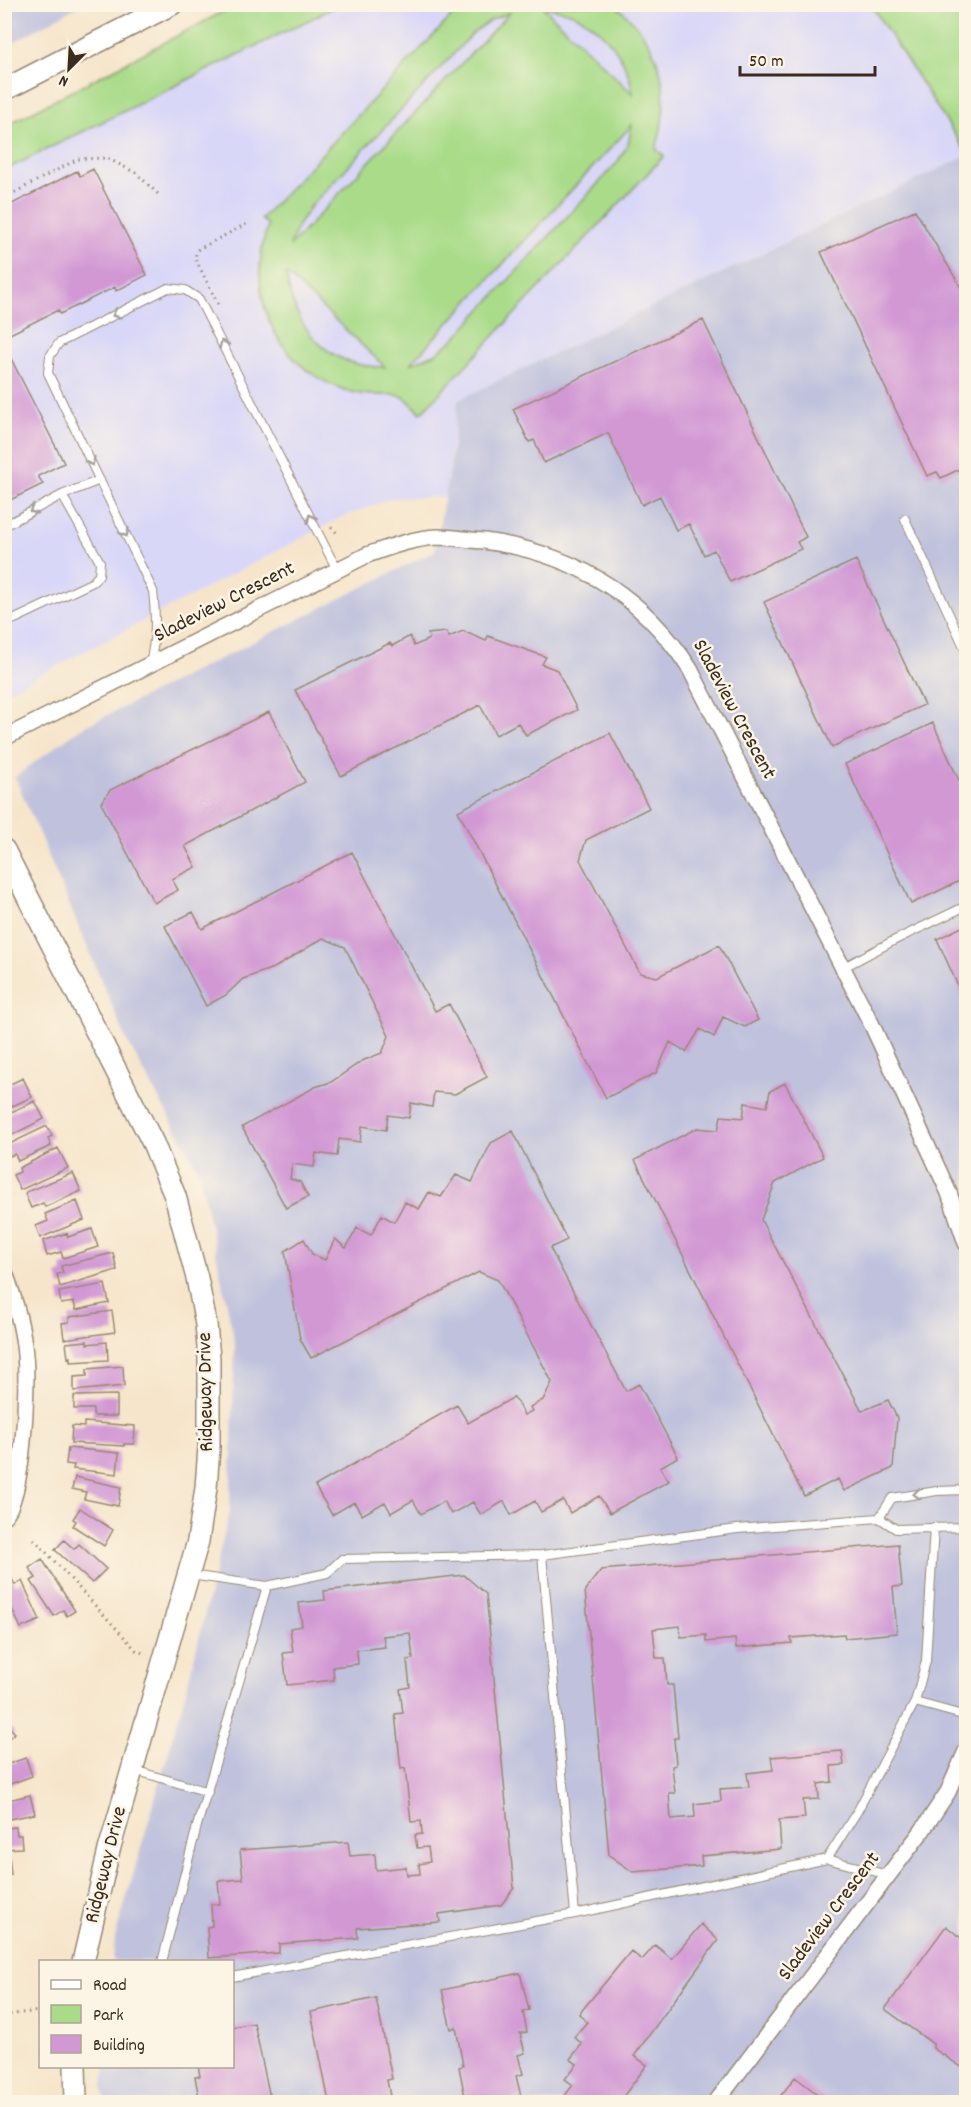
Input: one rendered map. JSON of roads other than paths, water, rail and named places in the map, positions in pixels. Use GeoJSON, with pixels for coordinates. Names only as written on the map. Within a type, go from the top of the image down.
{"type":"FeatureCollection","features":[{"type":"Feature","properties":{"kind":"street"},"geometry":{"type":"LineString","coordinates":[[4,90],[172,4]]}},
{"type":"Feature","properties":{"kind":"street","name":"Sladeview Crescent"},"geometry":{"type":"LineString","coordinates":[[4,738],[367,555],[399,544],[438,537],[514,545],[554,557],[605,583],[654,621],[676,647],[690,669],[844,967],[950,1193],[966,1243]]}},
{"type":"Feature","properties":{"kind":"street","name":"Ridgeway Drive"},"geometry":{"type":"LineString","coordinates":[[4,850],[153,1143],[175,1196],[188,1238],[206,1324],[210,1390],[209,1447],[198,1541],[109,1850],[83,1960]]}},
{"type":"Feature","properties":{"kind":"street"},"geometry":{"type":"LineString","coordinates":[[4,1270],[14,1295],[25,1354],[25,1394],[19,1477],[14,1501],[4,1516]]}},
{"type":"Feature","properties":{"kind":"street","name":"Sladeview Crescent"},"geometry":{"type":"LineString","coordinates":[[716,2103],[922,1831],[948,1792],[966,1751]]}},
{"type":"Feature","properties":{"kind":"street"},"geometry":{"type":"LineString","coordinates":[[75,2068],[76,2103]]}},
{"type":"Feature","properties":{"kind":"lane"},"geometry":{"type":"LineString","coordinates":[[150,664],[157,620],[153,591],[48,373],[50,356],[59,343],[168,288],[185,290],[199,299],[337,570]]}},
{"type":"Feature","properties":{"kind":"lane"},"geometry":{"type":"LineString","coordinates":[[4,526],[62,495],[100,480]]}},
{"type":"Feature","properties":{"kind":"lane"},"geometry":{"type":"LineString","coordinates":[[4,622],[93,582],[99,575],[100,562],[62,495]]}},
{"type":"Feature","properties":{"kind":"lane"},"geometry":{"type":"LineString","coordinates":[[905,519],[966,651]]}},
{"type":"Feature","properties":{"kind":"lane"},"geometry":{"type":"LineString","coordinates":[[844,967],[966,906]]}},
{"type":"Feature","properties":{"kind":"lane"},"geometry":{"type":"LineString","coordinates":[[879,1518],[892,1498],[937,1491],[966,1490]]}},
{"type":"Feature","properties":{"kind":"lane"},"geometry":{"type":"LineString","coordinates":[[188,1575],[267,1586],[327,1573],[342,1559],[542,1556],[737,1529],[879,1518],[896,1529],[966,1527]]}},
{"type":"Feature","properties":{"kind":"lane"},"geometry":{"type":"LineString","coordinates":[[827,1859],[858,1810],[915,1702],[926,1661],[934,1527]]}},
{"type":"Feature","properties":{"kind":"lane"},"geometry":{"type":"LineString","coordinates":[[542,1556],[575,1914]]}},
{"type":"Feature","properties":{"kind":"lane"},"geometry":{"type":"LineString","coordinates":[[163,1960],[267,1586]]}},
{"type":"Feature","properties":{"kind":"lane"},"geometry":{"type":"LineString","coordinates":[[915,1702],[966,1716]]}},
{"type":"Feature","properties":{"kind":"lane"},"geometry":{"type":"LineString","coordinates":[[132,1770],[208,1792]]}},
{"type":"Feature","properties":{"kind":"lane"},"geometry":{"type":"LineString","coordinates":[[234,1977],[575,1914],[827,1859],[888,1875]]}}]}
